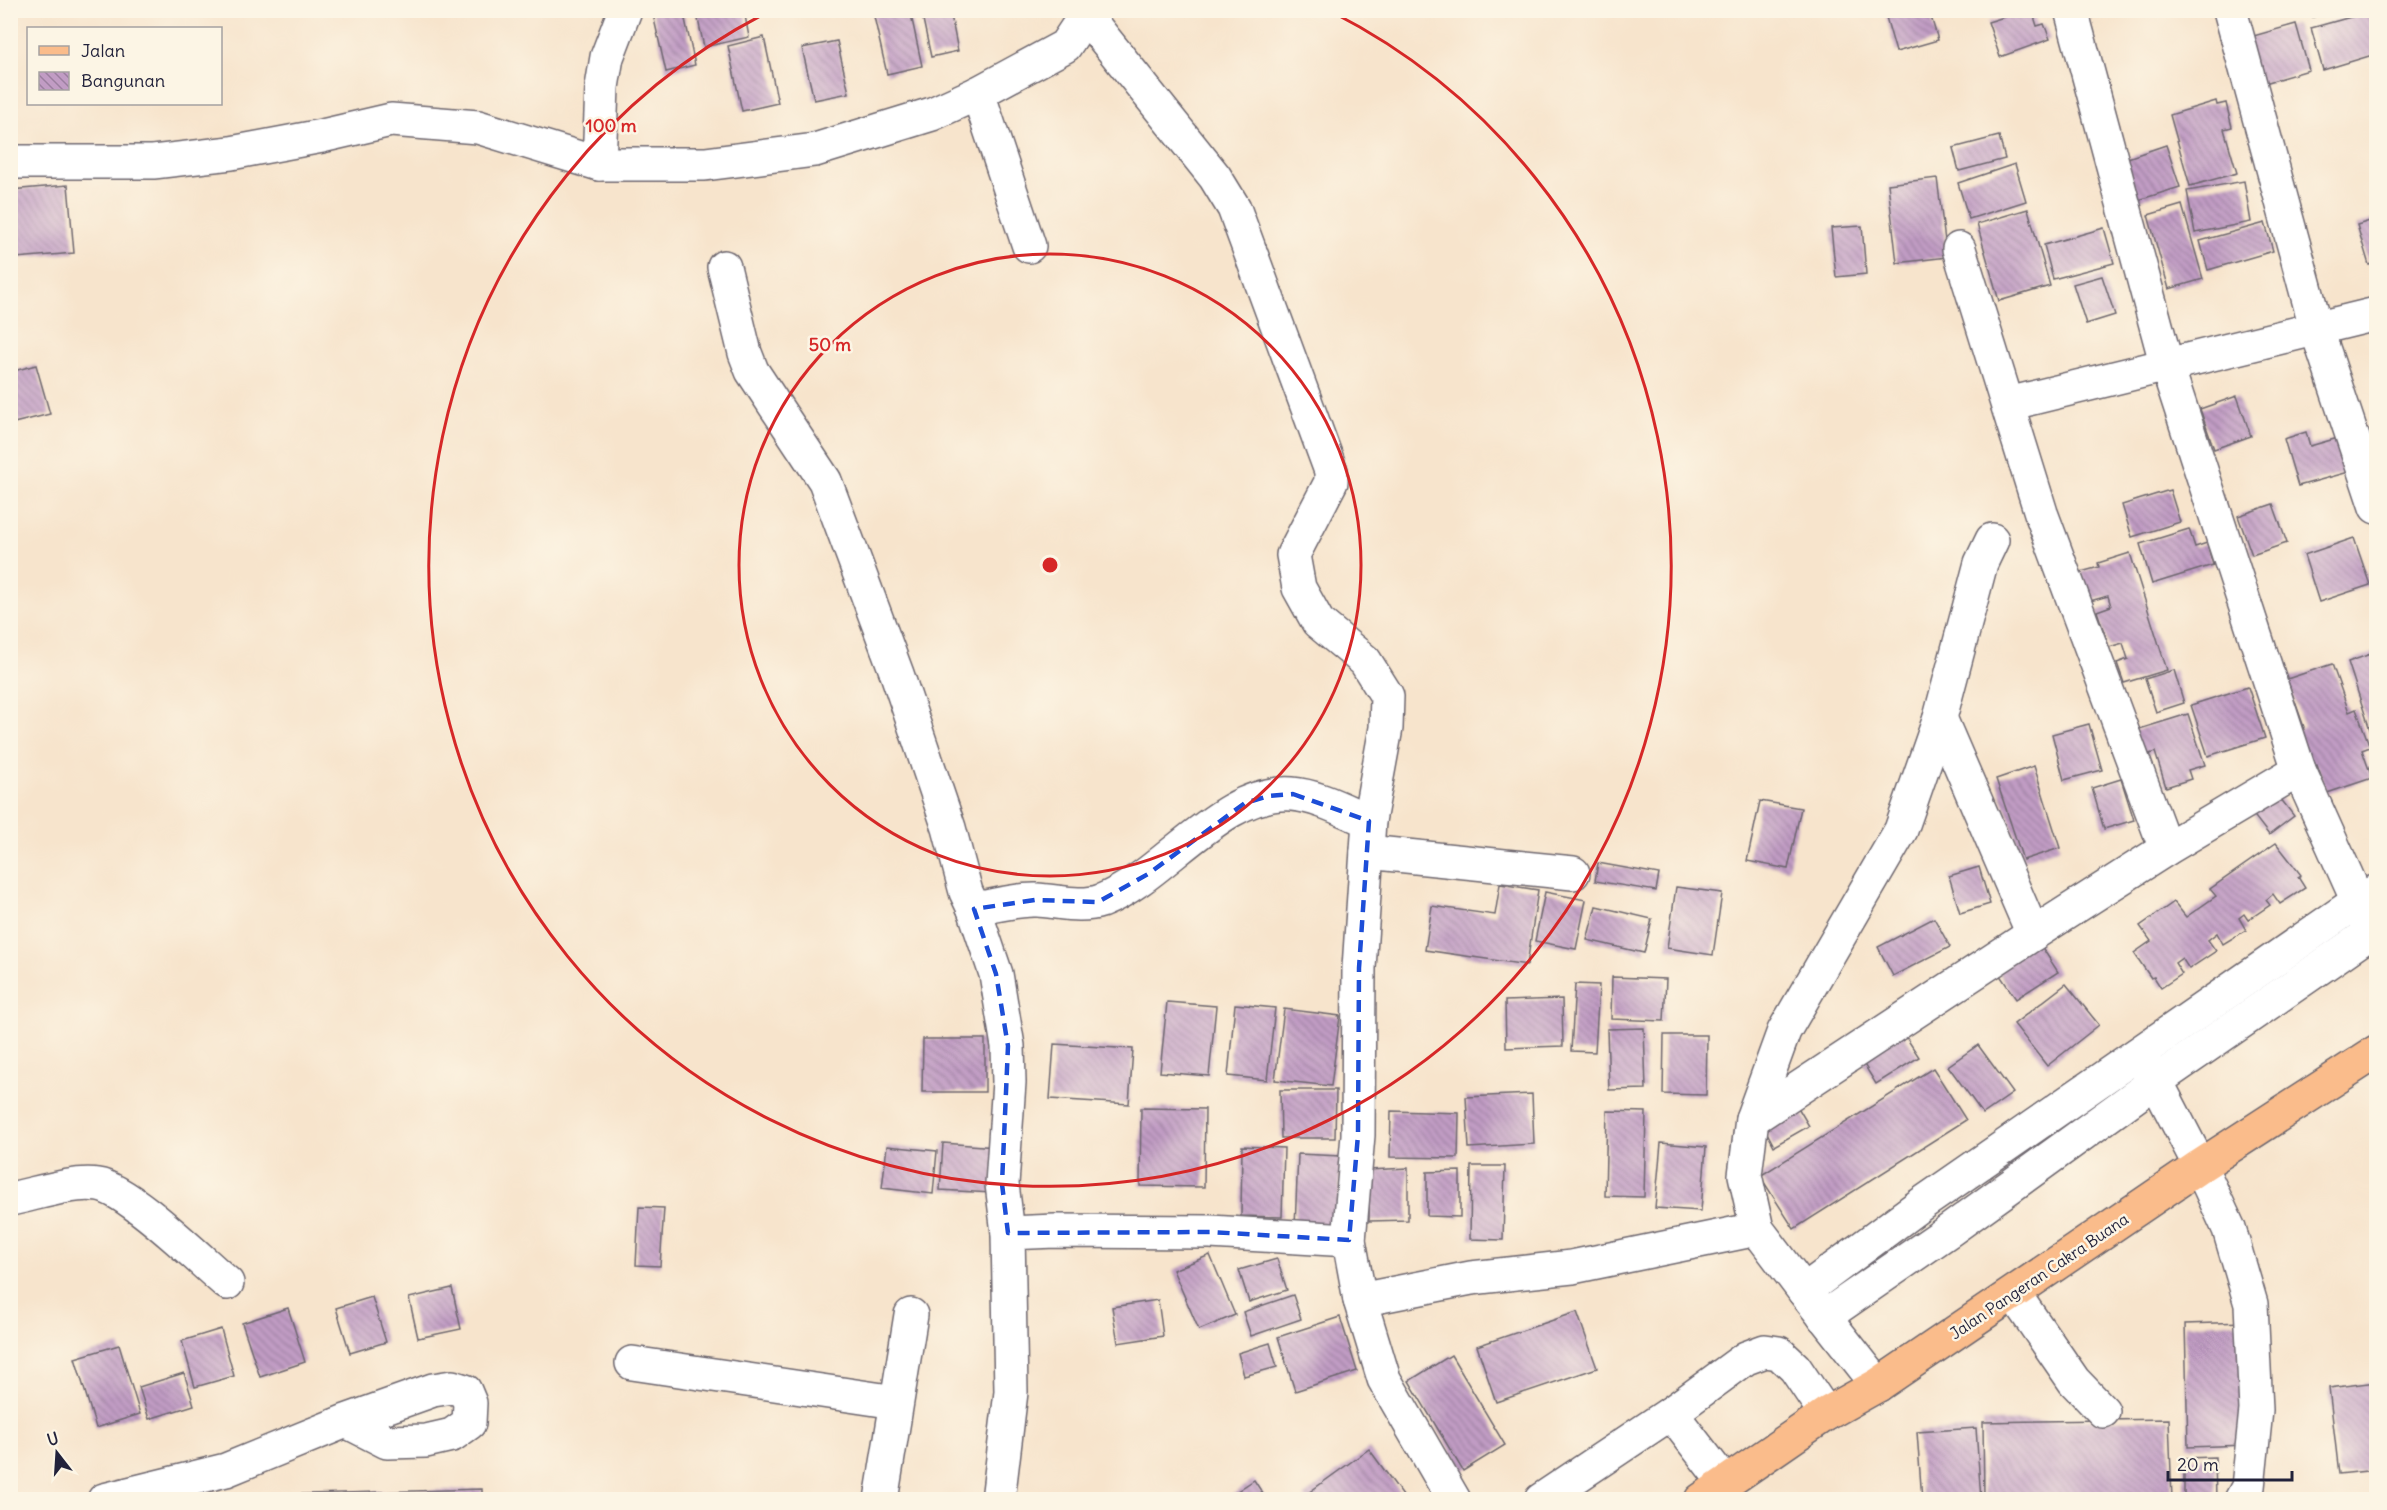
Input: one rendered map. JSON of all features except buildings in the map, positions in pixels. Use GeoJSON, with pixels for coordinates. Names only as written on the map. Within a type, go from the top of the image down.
{"type":"FeatureCollection","features":[{"type":"Feature","properties":{"kind":"main road","name":"Jalan Pangeran Cakra Buana"},"geometry":{"type":"LineString","coordinates":[[1713,1491],[1826,1414],[1878,1386],[2200,1166],[2376,1052]]}},
{"type":"Feature","properties":{"kind":"street"},"geometry":{"type":"LineString","coordinates":[[599,164],[603,77],[607,57],[625,10]]}},
{"type":"Feature","properties":{"kind":"street"},"geometry":{"type":"LineString","coordinates":[[1824,1317],[1950,1230],[2156,1081],[2367,935],[2369,926],[2367,896],[2299,770],[2167,366],[2071,10]]}},
{"type":"Feature","properties":{"kind":"street"},"geometry":{"type":"LineString","coordinates":[[2230,10],[2316,327],[2376,507]]}},
{"type":"Feature","properties":{"kind":"street"},"geometry":{"type":"LineString","coordinates":[[10,162],[153,162],[231,153],[391,120],[478,127],[599,164],[705,164],[815,150],[932,114],[978,93],[1065,46],[1087,13],[1215,177],[1234,208],[1331,471],[1331,482],[1293,555],[1299,588],[1318,622],[1365,661],[1387,696],[1386,728],[1368,836],[1359,968],[1358,1136],[1349,1240],[1360,1300],[1384,1379],[1454,1500]]}},
{"type":"Feature","properties":{"kind":"street"},"geometry":{"type":"LineString","coordinates":[[978,93],[1029,246]]}},
{"type":"Feature","properties":{"kind":"street"},"geometry":{"type":"LineString","coordinates":[[1959,249],[2041,513],[2166,849]]}},
{"type":"Feature","properties":{"kind":"street"},"geometry":{"type":"LineString","coordinates":[[724,267],[752,371],[825,481],[950,828],[966,892],[996,974],[1008,1046],[1009,1082],[1002,1184],[1008,1233],[1011,1392],[998,1500]]}},
{"type":"Feature","properties":{"kind":"street"},"geometry":{"type":"LineString","coordinates":[[2008,404],[2376,314]]}},
{"type":"Feature","properties":{"kind":"street"},"geometry":{"type":"LineString","coordinates":[[1878,1386],[1757,1229],[1745,1175],[1752,1119],[1784,1031],[1901,830],[1940,718],[1981,563],[1992,540]]}},
{"type":"Feature","properties":{"kind":"street"},"geometry":{"type":"LineString","coordinates":[[1940,718],[2033,934]]}},
{"type":"Feature","properties":{"kind":"street"},"geometry":{"type":"LineString","coordinates":[[1752,1119],[2166,849],[2299,770]]}},
{"type":"Feature","properties":{"kind":"street"},"geometry":{"type":"LineString","coordinates":[[974,909],[1035,900],[1064,903],[1098,902],[1148,874],[1203,829],[1245,803],[1269,796],[1293,794],[1318,801],[1368,836],[1573,873]]}},
{"type":"Feature","properties":{"kind":"street"},"geometry":{"type":"LineString","coordinates":[[1804,1291],[1920,1205],[2367,896]]}},
{"type":"Feature","properties":{"kind":"street"},"geometry":{"type":"LineString","coordinates":[[2137,1055],[2156,1081],[2200,1166],[2223,1216],[2252,1304],[2256,1410],[2248,1487],[2241,1500]]}},
{"type":"Feature","properties":{"kind":"street"},"geometry":{"type":"LineString","coordinates":[[10,1198],[79,1185],[99,1185],[137,1205],[226,1283]]}},
{"type":"Feature","properties":{"kind":"street"},"geometry":{"type":"LineString","coordinates":[[1920,1205],[1950,1230]]}},
{"type":"Feature","properties":{"kind":"street"},"geometry":{"type":"LineString","coordinates":[[1360,1300],[1472,1278],[1572,1267],[1757,1229]]}},
{"type":"Feature","properties":{"kind":"street"},"geometry":{"type":"LineString","coordinates":[[1008,1233],[1210,1232],[1349,1240]]}},
{"type":"Feature","properties":{"kind":"street"},"geometry":{"type":"LineString","coordinates":[[2014,1294],[2074,1381],[2103,1411]]}},
{"type":"Feature","properties":{"kind":"street"},"geometry":{"type":"LineString","coordinates":[[881,1500],[911,1315]]}},
{"type":"Feature","properties":{"kind":"street"},"geometry":{"type":"LineString","coordinates":[[1541,1500],[1671,1413],[1746,1358],[1765,1351],[1779,1353],[1795,1368],[1826,1414]]}},
{"type":"Feature","properties":{"kind":"street"},"geometry":{"type":"LineString","coordinates":[[633,1363],[896,1402]]}},
{"type":"Feature","properties":{"kind":"street"},"geometry":{"type":"LineString","coordinates":[[1671,1413],[1713,1491]]}},
{"type":"Feature","properties":{"kind":"street"},"geometry":{"type":"LineString","coordinates":[[104,1500],[225,1485],[346,1421]]}},
{"type":"Feature","properties":{"kind":"highlighted area"},"geometry":{"type":"Polygon","coordinates":[[[1293,794],[1369,821],[1359,968],[1358,1135],[1349,1240],[1210,1232],[1008,1233],[1002,1184],[1008,1046],[996,974],[974,909],[1035,900],[1098,902],[1148,874],[1245,803],[1269,796],[1293,794]]]}}]}
